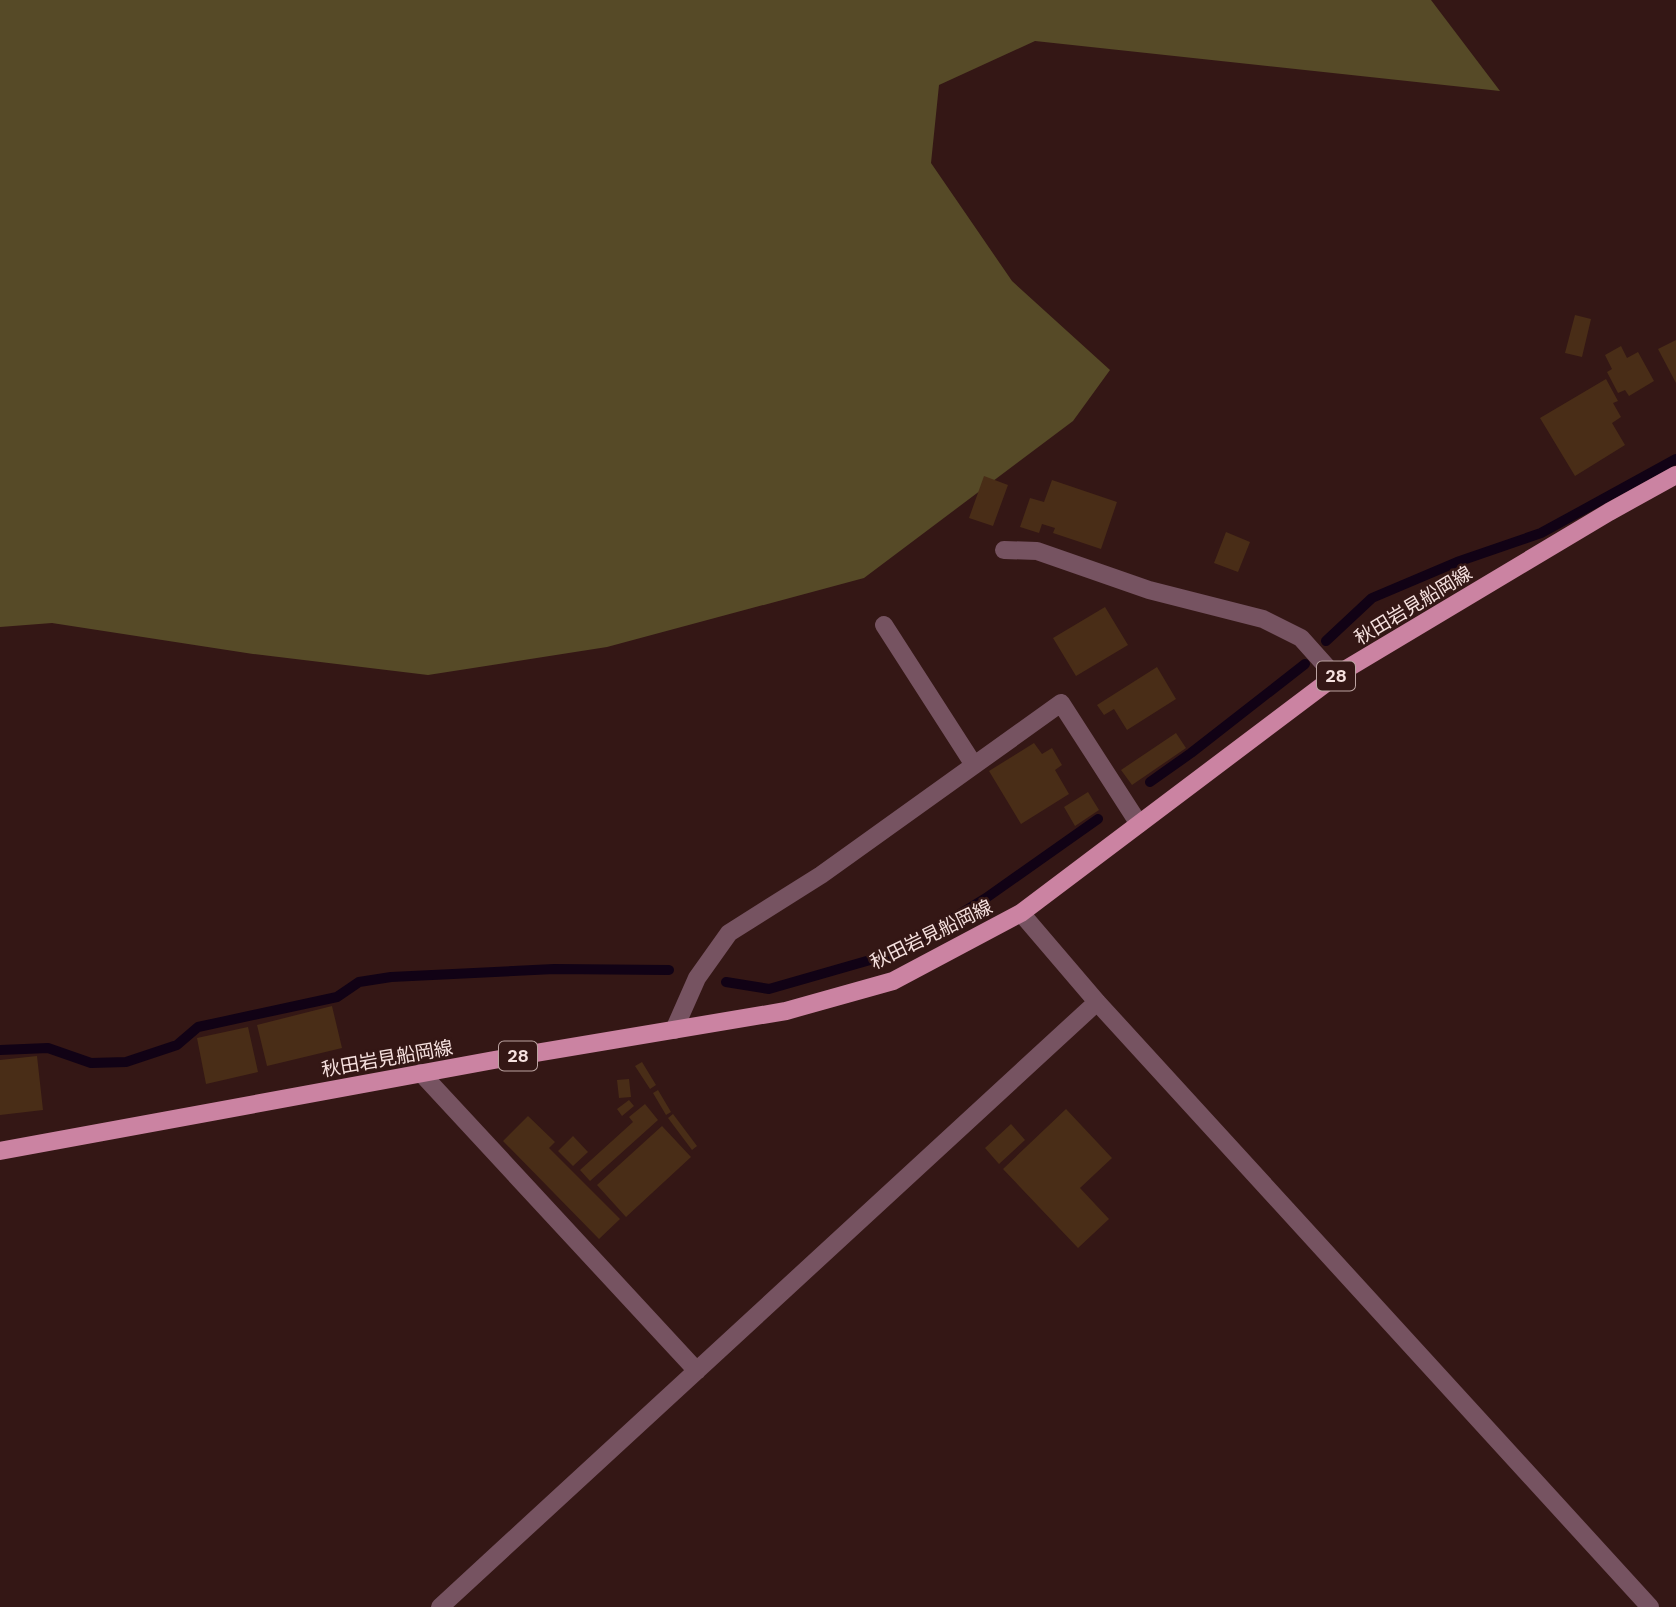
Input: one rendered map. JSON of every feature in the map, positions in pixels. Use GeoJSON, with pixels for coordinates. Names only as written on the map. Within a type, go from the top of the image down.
{"type":"FeatureCollection","features":[{"type":"Feature","properties":{"kind":"main road","name":"秋田岩見船岡線"},"geometry":{"type":"LineString","coordinates":[[0,1151],[421,1073],[786,1011],[893,981],[1021,913],[1335,676],[1609,512],[1676,475]]}},
{"type":"Feature","properties":{"kind":"street"},"geometry":{"type":"LineString","coordinates":[[1004,551],[1037,551],[1149,590],[1263,619],[1301,638],[1335,676]]}},
{"type":"Feature","properties":{"kind":"street"},"geometry":{"type":"LineString","coordinates":[[884,625],[974,765]]}},
{"type":"Feature","properties":{"kind":"street"},"geometry":{"type":"LineString","coordinates":[[674,1030],[697,978],[729,933],[821,874],[1062,703],[1139,824]]}},
{"type":"Feature","properties":{"kind":"street"},"geometry":{"type":"LineString","coordinates":[[1021,913],[1097,1003],[1650,1607]]}},
{"type":"Feature","properties":{"kind":"street"},"geometry":{"type":"LineString","coordinates":[[440,1607],[1097,1003]]}},
{"type":"Feature","properties":{"kind":"street"},"geometry":{"type":"LineString","coordinates":[[421,1073],[697,1371]]}},
{"type":"Feature","properties":{"kind":"shaded area"},"geometry":{"type":"Polygon","coordinates":[[[0,0],[1431,0],[1500,91],[1035,41],[939,85],[931,163],[1012,281],[1110,370],[1073,421],[864,578],[607,647],[428,675],[253,654],[52,623],[0,627],[0,0]]]}},
{"type":"Feature","properties":{"kind":"building"},"geometry":{"type":"Polygon","coordinates":[[[1575,315],[1591,319],[1582,357],[1565,353],[1575,315]]]}},
{"type":"Feature","properties":{"kind":"building"},"geometry":{"type":"Polygon","coordinates":[[[1676,340],[1676,383],[1658,349],[1676,340]]]}},
{"type":"Feature","properties":{"kind":"building"},"geometry":{"type":"Polygon","coordinates":[[[1621,346],[1627,358],[1638,352],[1654,381],[1629,396],[1625,390],[1618,393],[1607,372],[1612,369],[1605,355],[1621,346]]]}},
{"type":"Feature","properties":{"kind":"building"},"geometry":{"type":"Polygon","coordinates":[[[1606,379],[1618,401],[1613,403],[1621,417],[1612,423],[1625,445],[1575,476],[1540,418],[1606,379]]]}},
{"type":"Feature","properties":{"kind":"building"},"geometry":{"type":"Polygon","coordinates":[[[984,476],[1008,485],[993,526],[969,518],[984,476]]]}},
{"type":"Feature","properties":{"kind":"building"},"geometry":{"type":"Polygon","coordinates":[[[1052,480],[1117,502],[1101,549],[1053,533],[1055,528],[1042,524],[1039,533],[1020,527],[1030,498],[1044,502],[1052,480]]]}},
{"type":"Feature","properties":{"kind":"building"},"geometry":{"type":"Polygon","coordinates":[[[1226,532],[1250,542],[1238,572],[1214,563],[1226,532]]]}},
{"type":"Feature","properties":{"kind":"building"},"geometry":{"type":"Polygon","coordinates":[[[1105,607],[1128,645],[1076,676],[1053,638],[1105,607]]]}},
{"type":"Feature","properties":{"kind":"building"},"geometry":{"type":"Polygon","coordinates":[[[1157,667],[1176,699],[1127,730],[1114,709],[1104,715],[1097,705],[1157,667]]]}},
{"type":"Feature","properties":{"kind":"building"},"geometry":{"type":"Polygon","coordinates":[[[1176,733],[1186,748],[1132,785],[1121,770],[1176,733]]]}},
{"type":"Feature","properties":{"kind":"building"},"geometry":{"type":"Polygon","coordinates":[[[1034,743],[1042,754],[1052,748],[1062,765],[1055,770],[1069,794],[1021,824],[989,771],[1034,743]]]}},
{"type":"Feature","properties":{"kind":"building"},"geometry":{"type":"Polygon","coordinates":[[[1088,792],[1099,810],[1075,826],[1064,807],[1088,792]]]}},
{"type":"Feature","properties":{"kind":"building"},"geometry":{"type":"Polygon","coordinates":[[[332,1006],[342,1048],[267,1066],[257,1025],[332,1006]]]}},
{"type":"Feature","properties":{"kind":"building"},"geometry":{"type":"Polygon","coordinates":[[[248,1027],[258,1072],[206,1084],[197,1038],[248,1027]]]}},
{"type":"Feature","properties":{"kind":"building"},"geometry":{"type":"Polygon","coordinates":[[[37,1056],[43,1110],[0,1115],[0,1060],[37,1056]]]}},
{"type":"Feature","properties":{"kind":"building"},"geometry":{"type":"Polygon","coordinates":[[[642,1062],[656,1085],[650,1089],[635,1066],[642,1062]]]}},
{"type":"Feature","properties":{"kind":"building"},"geometry":{"type":"Polygon","coordinates":[[[629,1079],[631,1097],[619,1098],[617,1080],[629,1079]]]}},
{"type":"Feature","properties":{"kind":"building"},"geometry":{"type":"Polygon","coordinates":[[[658,1090],[671,1112],[666,1115],[653,1093],[658,1090]]]}},
{"type":"Feature","properties":{"kind":"building"},"geometry":{"type":"Polygon","coordinates":[[[629,1100],[634,1106],[622,1116],[617,1109],[629,1100]]]}},
{"type":"Feature","properties":{"kind":"building"},"geometry":{"type":"Polygon","coordinates":[[[645,1104],[658,1120],[590,1181],[580,1170],[633,1122],[629,1117],[645,1104]]]}},
{"type":"Feature","properties":{"kind":"building"},"geometry":{"type":"Polygon","coordinates":[[[1066,1109],[1112,1158],[1080,1188],[1109,1219],[1078,1248],[1003,1169],[1066,1109]]]}},
{"type":"Feature","properties":{"kind":"building"},"geometry":{"type":"Polygon","coordinates":[[[673,1114],[697,1146],[692,1150],[668,1118],[673,1114]]]}},
{"type":"Feature","properties":{"kind":"building"},"geometry":{"type":"Polygon","coordinates":[[[528,1116],[555,1142],[549,1148],[620,1219],[599,1239],[503,1141],[528,1116]]]}},
{"type":"Feature","properties":{"kind":"building"},"geometry":{"type":"Polygon","coordinates":[[[1011,1124],[1025,1140],[999,1164],[985,1148],[1011,1124]]]}},
{"type":"Feature","properties":{"kind":"building"},"geometry":{"type":"Polygon","coordinates":[[[662,1126],[691,1157],[626,1217],[597,1185],[662,1126]]]}},
{"type":"Feature","properties":{"kind":"building"},"geometry":{"type":"Polygon","coordinates":[[[573,1136],[588,1152],[573,1166],[558,1151],[573,1136]]]}},
{"type":"Feature","properties":{"kind":"waterway"},"geometry":{"type":"LineString","coordinates":[[1326,641],[1372,598],[1457,562],[1541,533],[1676,459]]}},
{"type":"Feature","properties":{"kind":"waterway"},"geometry":{"type":"LineString","coordinates":[[1150,782],[1305,664]]}},
{"type":"Feature","properties":{"kind":"waterway"},"geometry":{"type":"LineString","coordinates":[[726,982],[769,989],[898,952],[986,898],[1098,819]]}},
{"type":"Feature","properties":{"kind":"waterway"},"geometry":{"type":"LineString","coordinates":[[0,1050],[48,1048],[91,1063],[126,1062],[177,1045],[198,1027],[337,997],[359,982],[391,977],[554,969],[669,970]]}}]}
